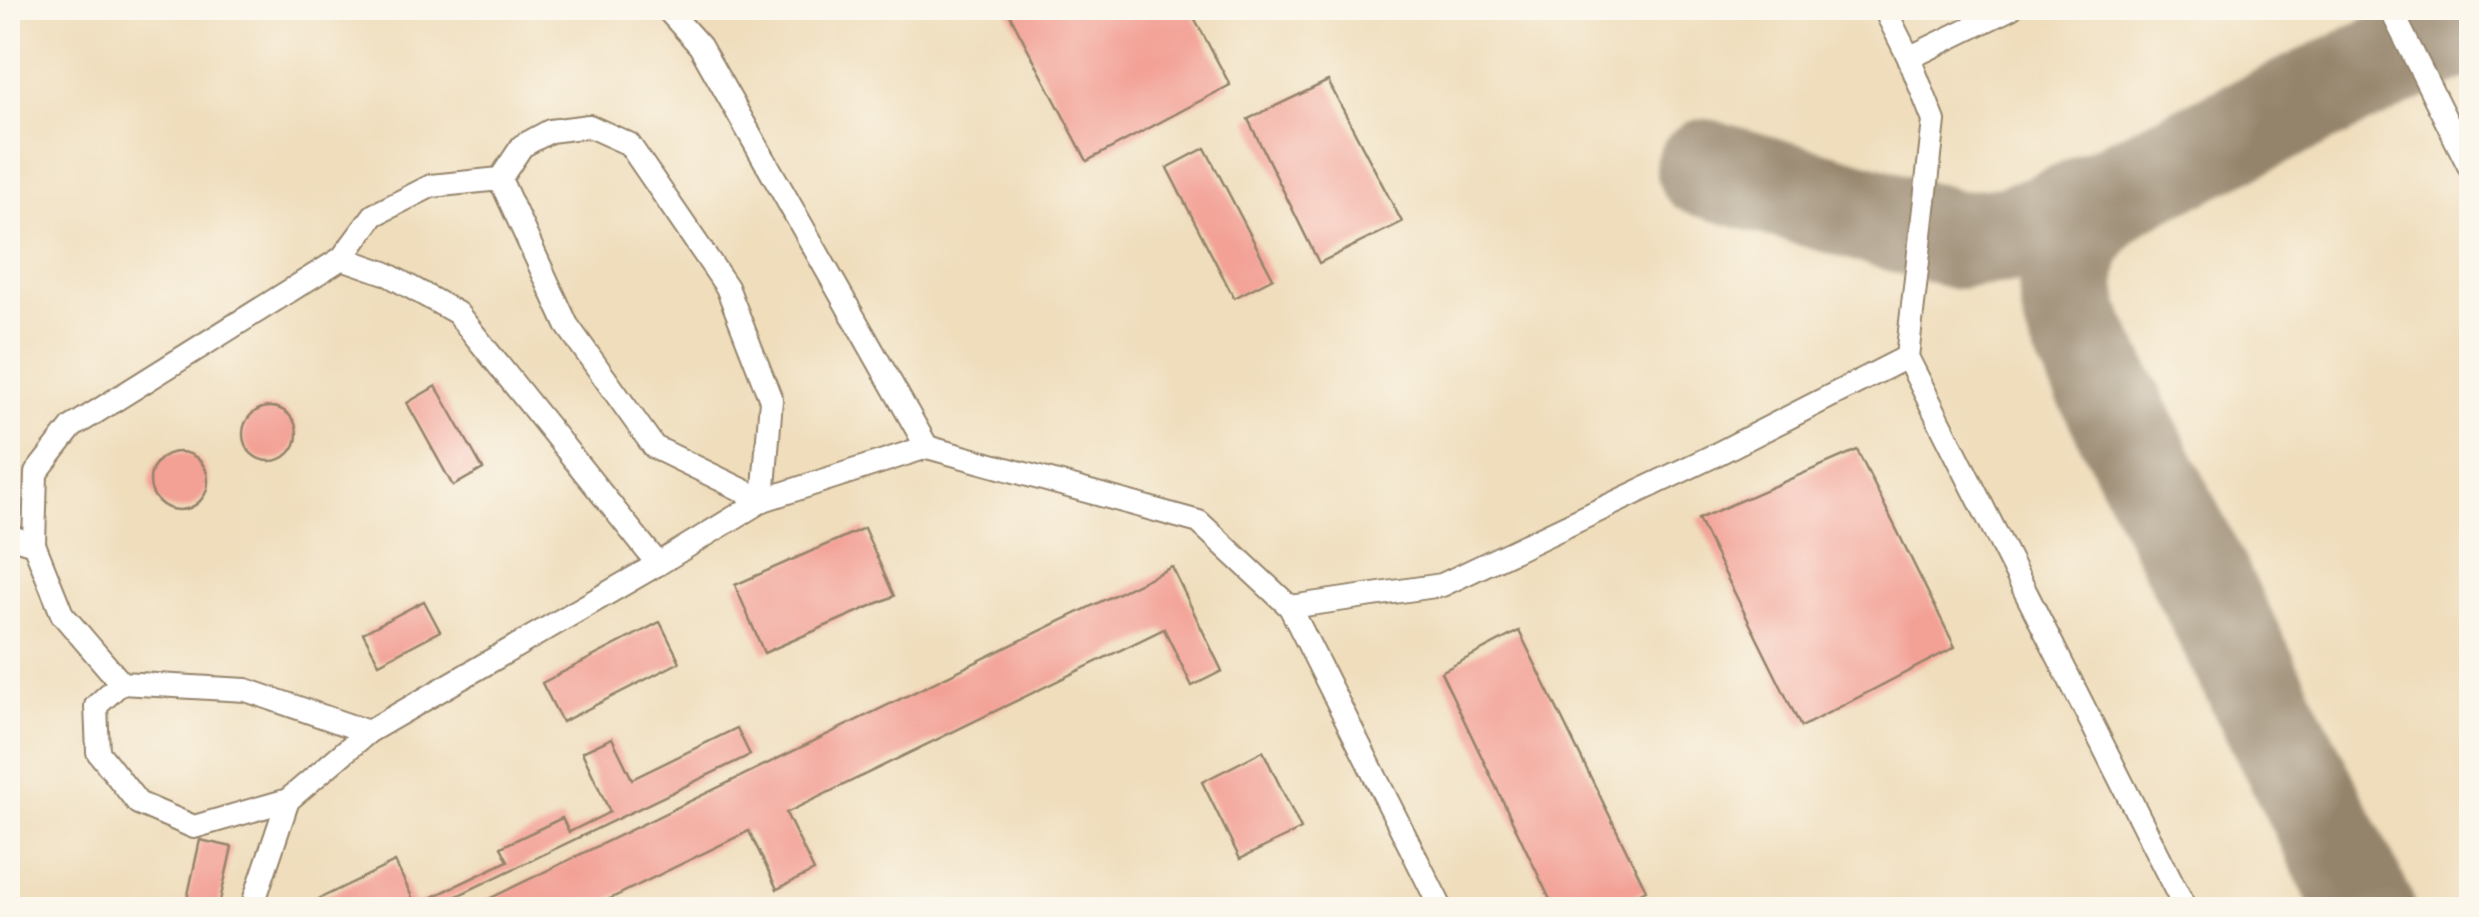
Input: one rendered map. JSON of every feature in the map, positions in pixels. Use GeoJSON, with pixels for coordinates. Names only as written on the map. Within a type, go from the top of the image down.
{"type":"FeatureCollection","features":[{"type":"Feature","properties":{"kind":"lane"},"geometry":{"type":"LineString","coordinates":[[666,8],[700,46],[927,447]]}},
{"type":"Feature","properties":{"kind":"lane"},"geometry":{"type":"LineString","coordinates":[[1884,8],[1934,121],[1908,357],[2186,910]]}},
{"type":"Feature","properties":{"kind":"lane"},"geometry":{"type":"LineString","coordinates":[[1909,58],[2011,8]]}},
{"type":"Feature","properties":{"kind":"lane"},"geometry":{"type":"LineString","coordinates":[[2390,8],[2472,172]]}},
{"type":"Feature","properties":{"kind":"lane"},"geometry":{"type":"LineString","coordinates":[[500,179],[522,146],[550,130],[588,126],[628,144],[727,287],[771,400],[763,500]]}},
{"type":"Feature","properties":{"kind":"lane"},"geometry":{"type":"LineString","coordinates":[[500,179],[567,325],[654,447],[763,500]]}},
{"type":"Feature","properties":{"kind":"lane"},"geometry":{"type":"LineString","coordinates":[[368,732],[246,690],[121,682],[62,614],[34,544],[36,473],[72,427],[342,258],[374,216],[431,186],[500,179]]}},
{"type":"Feature","properties":{"kind":"lane"},"geometry":{"type":"LineString","coordinates":[[342,258],[385,273],[456,313],[658,564]]}},
{"type":"Feature","properties":{"kind":"lane"},"geometry":{"type":"LineString","coordinates":[[1290,608],[1442,585],[1713,456],[1908,357]]}},
{"type":"Feature","properties":{"kind":"lane"},"geometry":{"type":"LineString","coordinates":[[121,682],[96,706],[98,752],[138,802],[194,827],[288,800],[368,732],[763,500],[927,447],[1199,522],[1290,608],[1442,910]]}},
{"type":"Feature","properties":{"kind":"lane"},"geometry":{"type":"LineString","coordinates":[[8,536],[34,544]]}},
{"type":"Feature","properties":{"kind":"lane"},"geometry":{"type":"LineString","coordinates":[[250,910],[288,800]]}},
{"type":"Feature","properties":{"kind":"building"},"geometry":{"type":"Polygon","coordinates":[[[1189,8],[1230,85],[1087,161],[1008,11],[1189,8]]]}},
{"type":"Feature","properties":{"kind":"building"},"geometry":{"type":"Polygon","coordinates":[[[1328,81],[1402,222],[1319,263],[1248,119],[1328,81]]]}},
{"type":"Feature","properties":{"kind":"building"},"geometry":{"type":"Polygon","coordinates":[[[1205,148],[1273,278],[1234,298],[1167,168],[1205,148]]]}},
{"type":"Feature","properties":{"kind":"building"},"geometry":{"type":"Polygon","coordinates":[[[436,386],[483,469],[453,486],[407,403],[436,386]]]}},
{"type":"Feature","properties":{"kind":"building"},"geometry":{"type":"Polygon","coordinates":[[[270,407],[289,415],[297,434],[289,453],[270,461],[251,453],[243,434],[251,415],[270,407]]]}},
{"type":"Feature","properties":{"kind":"building"},"geometry":{"type":"Polygon","coordinates":[[[1857,450],[1955,647],[1801,727],[1698,519],[1857,450]]]}},
{"type":"Feature","properties":{"kind":"building"},"geometry":{"type":"Polygon","coordinates":[[[179,452],[199,461],[208,481],[199,501],[179,510],[159,501],[150,481],[159,461],[179,452]]]}},
{"type":"Feature","properties":{"kind":"building"},"geometry":{"type":"Polygon","coordinates":[[[864,528],[894,596],[764,653],[735,585],[864,528]]]}},
{"type":"Feature","properties":{"kind":"building"},"geometry":{"type":"Polygon","coordinates":[[[1172,567],[1222,671],[1192,686],[1164,629],[786,813],[814,871],[777,889],[749,831],[587,910],[466,910],[1172,567]]]}},
{"type":"Feature","properties":{"kind":"building"},"geometry":{"type":"Polygon","coordinates":[[[424,601],[440,631],[379,663],[363,633],[424,601]]]}},
{"type":"Feature","properties":{"kind":"building"},"geometry":{"type":"Polygon","coordinates":[[[660,622],[680,662],[562,722],[542,683],[660,622]]]}},
{"type":"Feature","properties":{"kind":"building"},"geometry":{"type":"Polygon","coordinates":[[[1519,631],[1646,890],[1607,910],[1555,910],[1441,672],[1519,631]]]}},
{"type":"Feature","properties":{"kind":"building"},"geometry":{"type":"Polygon","coordinates":[[[737,728],[750,755],[428,910],[296,910],[395,862],[416,905],[508,861],[501,847],[562,818],[569,832],[610,812],[582,752],[612,738],[632,779],[737,728]]]}},
{"type":"Feature","properties":{"kind":"building"},"geometry":{"type":"Polygon","coordinates":[[[1263,751],[1301,829],[1240,859],[1202,782],[1263,751]]]}},
{"type":"Feature","properties":{"kind":"building"},"geometry":{"type":"Polygon","coordinates":[[[200,840],[232,847],[218,910],[186,904],[200,840]]]}},
{"type":"Feature","properties":{"kind":"taxiway"},"geometry":{"type":"LineString","coordinates":[[2366,910],[2078,333],[2067,289],[2068,269],[2079,233],[2106,201],[2124,187],[2472,21]]}},
{"type":"Feature","properties":{"kind":"taxiway"},"geometry":{"type":"LineString","coordinates":[[1705,168],[1958,240],[2005,235],[2036,226],[2124,187]]}}]}
